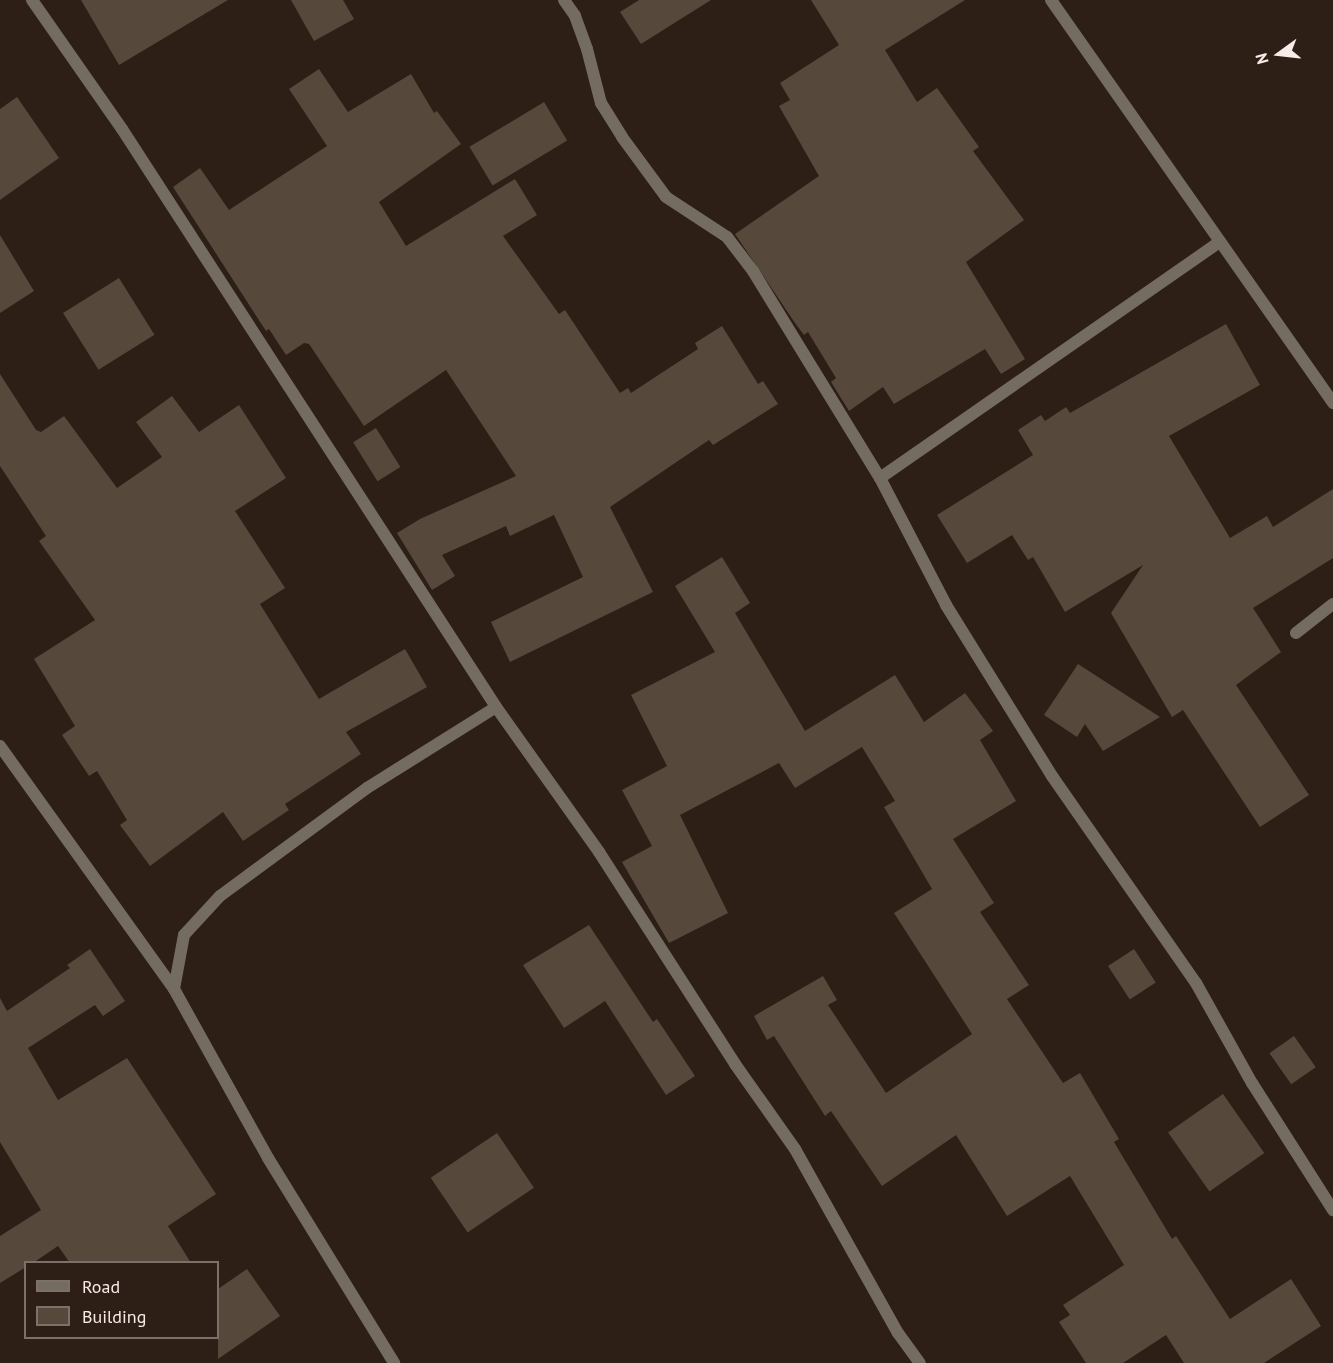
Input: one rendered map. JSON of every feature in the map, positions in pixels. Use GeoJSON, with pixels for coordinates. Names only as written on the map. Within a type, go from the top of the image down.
{"type":"FeatureCollection","features":[{"type":"Feature","properties":{"kind":"street"},"geometry":{"type":"LineString","coordinates":[[32,0],[123,129],[496,707],[594,843],[735,1064],[795,1149],[898,1333],[920,1363]]}},
{"type":"Feature","properties":{"kind":"street"},"geometry":{"type":"LineString","coordinates":[[564,0],[575,16],[587,49],[601,103],[622,137],[666,197],[727,237],[801,346],[840,418],[880,478],[946,605],[1039,756],[1196,983],[1252,1083],[1333,1210]]}},
{"type":"Feature","properties":{"kind":"street"},"geometry":{"type":"LineString","coordinates":[[1051,0],[1333,403]]}},
{"type":"Feature","properties":{"kind":"street"},"geometry":{"type":"LineString","coordinates":[[880,478],[1219,242]]}},
{"type":"Feature","properties":{"kind":"street"},"geometry":{"type":"LineString","coordinates":[[1296,633],[1333,604]]}},
{"type":"Feature","properties":{"kind":"street"},"geometry":{"type":"LineString","coordinates":[[174,989],[184,934],[220,896],[367,788],[496,707]]}},
{"type":"Feature","properties":{"kind":"street"},"geometry":{"type":"LineString","coordinates":[[0,746],[174,989],[268,1158],[394,1363]]}},
{"type":"Feature","properties":{"kind":"building"},"geometry":{"type":"Polygon","coordinates":[[[81,0],[228,0],[119,65],[81,0]]]}},
{"type":"Feature","properties":{"kind":"building"},"geometry":{"type":"Polygon","coordinates":[[[291,0],[343,0],[354,19],[314,41],[291,0]]]}},
{"type":"Feature","properties":{"kind":"building"},"geometry":{"type":"Polygon","coordinates":[[[639,0],[711,0],[641,44],[620,12],[639,0]]]}},
{"type":"Feature","properties":{"kind":"building"},"geometry":{"type":"Polygon","coordinates":[[[811,0],[965,0],[885,50],[917,102],[937,88],[979,147],[973,151],[1024,220],[966,262],[1025,359],[1001,374],[985,349],[894,404],[883,387],[849,411],[831,382],[836,378],[808,332],[804,335],[795,323],[735,234],[819,176],[779,106],[790,100],[780,83],[839,45],[811,0]]]}},
{"type":"Feature","properties":{"kind":"building"},"geometry":{"type":"Polygon","coordinates":[[[319,69],[348,112],[411,74],[434,113],[437,111],[461,144],[379,202],[406,246],[515,179],[537,215],[503,236],[559,314],[565,310],[620,393],[628,388],[631,393],[698,349],[695,343],[722,326],[758,384],[763,381],[778,404],[713,445],[709,440],[610,507],[653,592],[510,662],[491,622],[583,577],[554,515],[510,536],[506,526],[442,555],[455,576],[432,590],[397,533],[420,519],[516,476],[446,370],[364,426],[309,344],[304,343],[286,355],[269,329],[266,331],[173,187],[200,168],[229,210],[327,146],[289,89],[319,69]]]}},
{"type":"Feature","properties":{"kind":"building"},"geometry":{"type":"Polygon","coordinates":[[[17,97],[59,158],[0,200],[0,109],[17,97]]]}},
{"type":"Feature","properties":{"kind":"building"},"geometry":{"type":"Polygon","coordinates":[[[544,102],[567,141],[493,185],[469,147],[544,102]]]}},
{"type":"Feature","properties":{"kind":"building"},"geometry":{"type":"Polygon","coordinates":[[[0,235],[34,291],[0,313],[0,235]]]}},
{"type":"Feature","properties":{"kind":"building"},"geometry":{"type":"Polygon","coordinates":[[[119,278],[155,335],[99,370],[63,313],[119,278]]]}},
{"type":"Feature","properties":{"kind":"building"},"geometry":{"type":"Polygon","coordinates":[[[1226,324],[1260,385],[1169,436],[1230,538],[1267,516],[1273,527],[1333,489],[1333,558],[1253,608],[1281,652],[1236,685],[1309,795],[1260,827],[1183,710],[1172,717],[1111,613],[1143,565],[1065,612],[1033,557],[1028,560],[1012,535],[967,563],[937,515],[1033,455],[1018,430],[1041,415],[1045,421],[1066,407],[1070,413],[1226,324]]]}},
{"type":"Feature","properties":{"kind":"building"},"geometry":{"type":"Polygon","coordinates":[[[0,374],[36,430],[41,432],[64,416],[117,488],[162,457],[136,422],[172,396],[199,432],[239,405],[286,478],[235,511],[285,588],[260,604],[319,699],[405,649],[427,687],[346,732],[361,754],[285,804],[289,810],[243,841],[223,812],[150,866],[120,825],[127,820],[97,771],[89,776],[62,735],[75,726],[34,659],[95,620],[39,541],[46,536],[0,466],[0,374]]]}},
{"type":"Feature","properties":{"kind":"building"},"geometry":{"type":"Polygon","coordinates":[[[376,428],[400,467],[377,481],[353,442],[376,428]]]}},
{"type":"Feature","properties":{"kind":"building"},"geometry":{"type":"Polygon","coordinates":[[[722,557],[750,603],[735,613],[805,731],[895,675],[924,722],[965,693],[993,731],[980,740],[1016,801],[953,839],[994,903],[980,912],[1029,985],[1007,999],[1063,1083],[1080,1073],[1119,1139],[1114,1142],[1172,1239],[1176,1236],[1230,1319],[1291,1279],[1321,1326],[1264,1363],[1184,1363],[1166,1335],[1123,1363],[1086,1363],[1059,1322],[1070,1315],[1063,1305],[1124,1265],[1070,1176],[1007,1216],[956,1135],[882,1186],[831,1111],[825,1116],[774,1036],[767,1040],[754,1016],[823,976],[837,1000],[828,1005],[886,1093],[972,1034],[894,913],[932,889],[884,807],[895,801],[862,747],[795,788],[779,763],[680,815],[728,913],[669,943],[622,862],[652,846],[622,790],[667,766],[631,695],[715,652],[675,586],[722,557]]]}},
{"type":"Feature","properties":{"kind":"building"},"geometry":{"type":"Polygon","coordinates":[[[1078,664],[1160,717],[1103,751],[1085,724],[1077,737],[1044,715],[1078,664]]]}},
{"type":"Feature","properties":{"kind":"building"},"geometry":{"type":"Polygon","coordinates":[[[589,925],[653,1022],[657,1019],[695,1076],[666,1095],[605,1001],[564,1028],[523,965],[589,925]]]}},
{"type":"Feature","properties":{"kind":"building"},"geometry":{"type":"Polygon","coordinates":[[[90,949],[125,1001],[103,1016],[95,1005],[28,1048],[58,1100],[127,1058],[216,1194],[168,1226],[190,1261],[69,1261],[58,1246],[36,1261],[24,1261],[24,1268],[0,1283],[0,1236],[41,1210],[0,1142],[0,998],[7,1011],[70,968],[67,965],[90,949]]]}},
{"type":"Feature","properties":{"kind":"building"},"geometry":{"type":"Polygon","coordinates":[[[1134,949],[1156,983],[1130,999],[1108,966],[1134,949]]]}},
{"type":"Feature","properties":{"kind":"building"},"geometry":{"type":"Polygon","coordinates":[[[1294,1036],[1316,1067],[1291,1084],[1269,1053],[1294,1036]]]}},
{"type":"Feature","properties":{"kind":"building"},"geometry":{"type":"Polygon","coordinates":[[[1223,1094],[1264,1153],[1209,1191],[1168,1132],[1223,1094]]]}},
{"type":"Feature","properties":{"kind":"building"},"geometry":{"type":"Polygon","coordinates":[[[497,1133],[534,1188],[468,1232],[431,1178],[497,1133]]]}},
{"type":"Feature","properties":{"kind":"building"},"geometry":{"type":"Polygon","coordinates":[[[247,1269],[280,1316],[218,1359],[219,1339],[219,1288],[247,1269]]]}}]}
